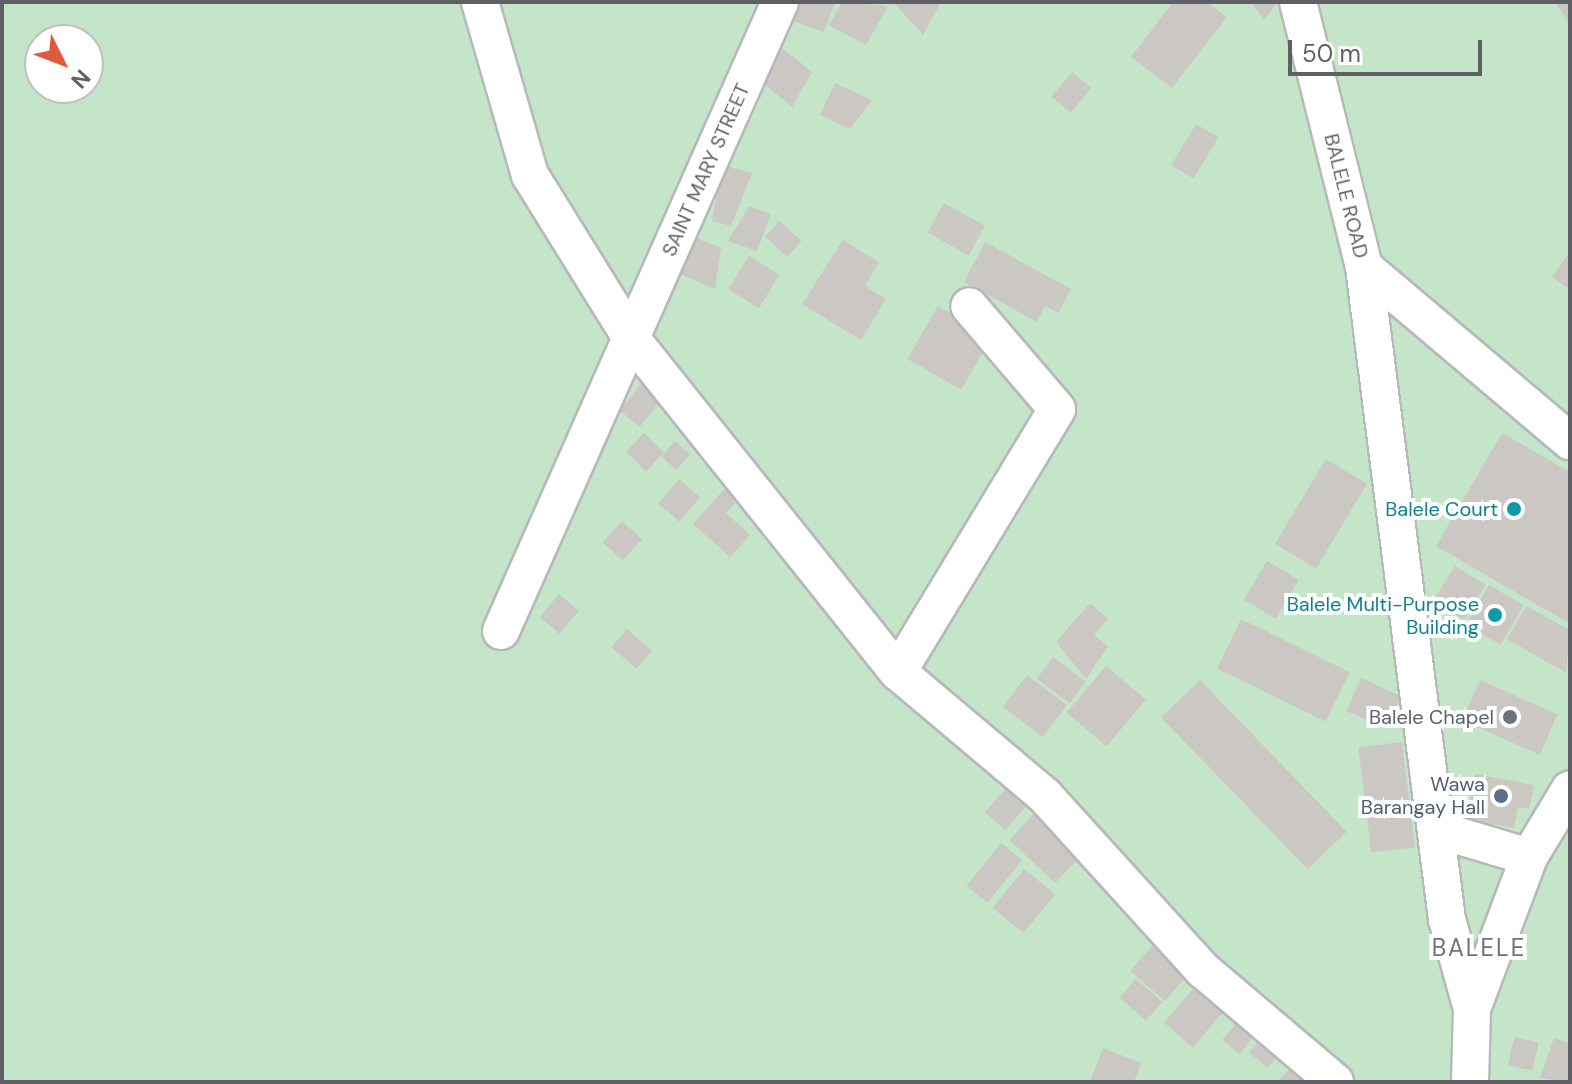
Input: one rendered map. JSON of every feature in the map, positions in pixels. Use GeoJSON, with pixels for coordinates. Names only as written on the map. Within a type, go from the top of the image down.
{"type":"FeatureCollection","features":[{"type":"Feature","properties":{"kind":"street"},"geometry":{"type":"LineString","coordinates":[[480,2],[530,175],[631,338],[898,672],[1045,796],[1203,970],[1335,1082]]}},
{"type":"Feature","properties":{"kind":"street","name":"SAINT MARY STREET"},"geometry":{"type":"LineString","coordinates":[[501,631],[780,2]]}},
{"type":"Feature","properties":{"kind":"street","name":"BALELE ROAD"},"geometry":{"type":"LineString","coordinates":[[1298,2],[1364,267],[1570,441]]}},
{"type":"Feature","properties":{"kind":"street"},"geometry":{"type":"LineString","coordinates":[[1364,267],[1439,830],[1447,919],[1472,1009],[1470,1082]]}},
{"type":"Feature","properties":{"kind":"street"},"geometry":{"type":"LineString","coordinates":[[898,672],[1057,409],[969,306]]}},
{"type":"Feature","properties":{"kind":"street"},"geometry":{"type":"LineString","coordinates":[[1472,1009],[1529,857],[1570,789]]}},
{"type":"Feature","properties":{"kind":"street"},"geometry":{"type":"LineString","coordinates":[[1439,830],[1529,857]]}},
{"type":"Feature","properties":{"kind":"green space"},"geometry":{"type":"Polygon","coordinates":[[[2,2],[1570,2],[1570,1082],[2,1082],[2,2]]]}},
{"type":"Feature","properties":{"kind":"building"},"geometry":{"type":"Polygon","coordinates":[[[790,2],[835,2],[824,32],[784,18],[790,2]]]}},
{"type":"Feature","properties":{"kind":"building"},"geometry":{"type":"Polygon","coordinates":[[[842,2],[888,6],[866,45],[829,25],[842,2]]]}},
{"type":"Feature","properties":{"kind":"building"},"geometry":{"type":"Polygon","coordinates":[[[893,2],[941,2],[923,35],[893,2]]]}},
{"type":"Feature","properties":{"kind":"building"},"geometry":{"type":"Polygon","coordinates":[[[1173,2],[1207,2],[1227,17],[1172,88],[1131,57],[1173,2]]]}},
{"type":"Feature","properties":{"kind":"building"},"geometry":{"type":"Polygon","coordinates":[[[1251,2],[1278,2],[1264,20],[1251,2]]]}},
{"type":"Feature","properties":{"kind":"building"},"geometry":{"type":"Polygon","coordinates":[[[1555,2],[1570,2],[1568,22],[1555,2]]]}},
{"type":"Feature","properties":{"kind":"building"},"geometry":{"type":"Polygon","coordinates":[[[781,47],[812,72],[792,107],[756,77],[781,47]]]}},
{"type":"Feature","properties":{"kind":"building"},"geometry":{"type":"Polygon","coordinates":[[[1072,72],[1091,88],[1071,113],[1051,97],[1072,72]]]}},
{"type":"Feature","properties":{"kind":"building"},"geometry":{"type":"Polygon","coordinates":[[[835,83],[872,100],[850,129],[820,115],[835,83]]]}},
{"type":"Feature","properties":{"kind":"building"},"geometry":{"type":"Polygon","coordinates":[[[1196,124],[1218,137],[1194,179],[1171,165],[1196,124]]]}},
{"type":"Feature","properties":{"kind":"building"},"geometry":{"type":"Polygon","coordinates":[[[722,165],[752,173],[731,226],[712,221],[722,165]]]}},
{"type":"Feature","properties":{"kind":"building"},"geometry":{"type":"Polygon","coordinates":[[[944,203],[985,226],[969,256],[928,233],[944,203]]]}},
{"type":"Feature","properties":{"kind":"building"},"geometry":{"type":"Polygon","coordinates":[[[749,206],[771,214],[757,251],[728,241],[749,206]]]}},
{"type":"Feature","properties":{"kind":"building"},"geometry":{"type":"Polygon","coordinates":[[[779,221],[801,241],[787,257],[765,237],[779,221]]]}},
{"type":"Feature","properties":{"kind":"building"},"geometry":{"type":"Polygon","coordinates":[[[695,237],[721,248],[715,289],[679,274],[695,237]]]}},
{"type":"Feature","properties":{"kind":"building"},"geometry":{"type":"Polygon","coordinates":[[[843,240],[879,262],[865,286],[886,299],[861,340],[802,304],[843,240]]]}},
{"type":"Feature","properties":{"kind":"building"},"geometry":{"type":"Polygon","coordinates":[[[985,242],[1071,289],[1058,313],[1045,306],[1037,322],[964,282],[985,242]]]}},
{"type":"Feature","properties":{"kind":"building"},"geometry":{"type":"Polygon","coordinates":[[[1570,252],[1570,290],[1552,277],[1570,252]]]}},
{"type":"Feature","properties":{"kind":"building"},"geometry":{"type":"Polygon","coordinates":[[[749,256],[780,275],[759,308],[728,289],[749,256]]]}},
{"type":"Feature","properties":{"kind":"building"},"geometry":{"type":"Polygon","coordinates":[[[938,306],[992,337],[961,390],[908,359],[938,306]]]}},
{"type":"Feature","properties":{"kind":"building"},"geometry":{"type":"Polygon","coordinates":[[[641,384],[661,400],[640,427],[620,410],[641,384]]]}},
{"type":"Feature","properties":{"kind":"building"},"geometry":{"type":"Polygon","coordinates":[[[644,433],[664,452],[646,471],[626,452],[644,433]]]}},
{"type":"Feature","properties":{"kind":"building","name":"Balele Court"},"geometry":{"type":"Polygon","coordinates":[[[1502,433],[1570,472],[1570,624],[1436,546],[1502,433]]]}},
{"type":"Feature","properties":{"kind":"building"},"geometry":{"type":"Polygon","coordinates":[[[675,441],[690,454],[676,470],[661,457],[675,441]]]}},
{"type":"Feature","properties":{"kind":"building"},"geometry":{"type":"Polygon","coordinates":[[[1326,459],[1367,484],[1316,569],[1275,544],[1326,459]]]}},
{"type":"Feature","properties":{"kind":"building"},"geometry":{"type":"Polygon","coordinates":[[[679,479],[700,497],[679,522],[658,503],[679,479]]]}},
{"type":"Feature","properties":{"kind":"building"},"geometry":{"type":"Polygon","coordinates":[[[727,486],[740,497],[726,513],[750,535],[730,557],[693,524],[727,486]]]}},
{"type":"Feature","properties":{"kind":"building"},"geometry":{"type":"Polygon","coordinates":[[[622,521],[642,539],[623,561],[603,543],[622,521]]]}},
{"type":"Feature","properties":{"kind":"building"},"geometry":{"type":"Polygon","coordinates":[[[1267,561],[1299,580],[1276,619],[1244,600],[1267,561]]]}},
{"type":"Feature","properties":{"kind":"building"},"geometry":{"type":"Polygon","coordinates":[[[1455,566],[1486,585],[1464,620],[1433,601],[1455,566]]]}},
{"type":"Feature","properties":{"kind":"building","name":"Balele Multi-Purpose Building"},"geometry":{"type":"Polygon","coordinates":[[[1489,585],[1524,605],[1501,645],[1466,625],[1489,585]]]}},
{"type":"Feature","properties":{"kind":"building"},"geometry":{"type":"Polygon","coordinates":[[[559,594],[579,611],[560,634],[540,617],[559,594]]]}},
{"type":"Feature","properties":{"kind":"building"},"geometry":{"type":"Polygon","coordinates":[[[1090,603],[1108,619],[1094,635],[1108,647],[1086,679],[1056,642],[1090,603]]]}},
{"type":"Feature","properties":{"kind":"building"},"geometry":{"type":"Polygon","coordinates":[[[1526,606],[1570,630],[1566,673],[1507,639],[1526,606]]]}},
{"type":"Feature","properties":{"kind":"building"},"geometry":{"type":"Polygon","coordinates":[[[1241,619],[1350,672],[1326,721],[1217,668],[1241,619]]]}},
{"type":"Feature","properties":{"kind":"building"},"geometry":{"type":"Polygon","coordinates":[[[627,629],[652,651],[636,669],[611,647],[627,629]]]}},
{"type":"Feature","properties":{"kind":"building"},"geometry":{"type":"Polygon","coordinates":[[[1053,657],[1086,682],[1069,703],[1037,679],[1053,657]]]}},
{"type":"Feature","properties":{"kind":"building"},"geometry":{"type":"Polygon","coordinates":[[[1106,666],[1146,699],[1107,746],[1067,713],[1106,666]]]}},
{"type":"Feature","properties":{"kind":"building"},"geometry":{"type":"Polygon","coordinates":[[[1027,675],[1067,705],[1043,737],[1003,707],[1027,675]]]}},
{"type":"Feature","properties":{"kind":"building"},"geometry":{"type":"Polygon","coordinates":[[[1361,678],[1401,696],[1387,729],[1346,711],[1361,678]]]}},
{"type":"Feature","properties":{"kind":"building"},"geometry":{"type":"Polygon","coordinates":[[[1200,680],[1347,832],[1308,869],[1161,718],[1200,680]]]}},
{"type":"Feature","properties":{"kind":"building","name":"Balele Chapel"},"geometry":{"type":"Polygon","coordinates":[[[1480,680],[1558,715],[1540,755],[1462,720],[1480,680]]]}},
{"type":"Feature","properties":{"kind":"building"},"geometry":{"type":"Polygon","coordinates":[[[1402,742],[1415,847],[1371,853],[1358,747],[1402,742]]]}},
{"type":"Feature","properties":{"kind":"building","name":"Wawa Barangay Hall"},"geometry":{"type":"Polygon","coordinates":[[[1475,774],[1534,785],[1529,809],[1518,807],[1514,828],[1467,819],[1475,774]]]}},
{"type":"Feature","properties":{"kind":"building"},"geometry":{"type":"Polygon","coordinates":[[[1011,783],[1031,801],[1005,830],[985,812],[1011,783]]]}},
{"type":"Feature","properties":{"kind":"building"},"geometry":{"type":"Polygon","coordinates":[[[1040,807],[1086,850],[1055,883],[1009,840],[1040,807]]]}},
{"type":"Feature","properties":{"kind":"building"},"geometry":{"type":"Polygon","coordinates":[[[1001,843],[1022,860],[987,903],[966,886],[1001,843]]]}},
{"type":"Feature","properties":{"kind":"building"},"geometry":{"type":"Polygon","coordinates":[[[1024,869],[1055,894],[1024,933],[993,908],[1024,869]]]}},
{"type":"Feature","properties":{"kind":"building"},"geometry":{"type":"Polygon","coordinates":[[[1152,946],[1187,976],[1165,1001],[1130,971],[1152,946]]]}},
{"type":"Feature","properties":{"kind":"building"},"geometry":{"type":"Polygon","coordinates":[[[1136,979],[1162,1002],[1146,1021],[1120,998],[1136,979]]]}},
{"type":"Feature","properties":{"kind":"building"},"geometry":{"type":"Polygon","coordinates":[[[1200,981],[1229,1006],[1193,1047],[1164,1023],[1200,981]]]}},
{"type":"Feature","properties":{"kind":"building"},"geometry":{"type":"Polygon","coordinates":[[[1245,1012],[1262,1026],[1239,1054],[1222,1040],[1245,1012]]]}},
{"type":"Feature","properties":{"kind":"building"},"geometry":{"type":"Polygon","coordinates":[[[1267,1030],[1286,1045],[1268,1068],[1249,1053],[1267,1030]]]}},
{"type":"Feature","properties":{"kind":"building"},"geometry":{"type":"Polygon","coordinates":[[[1514,1037],[1538,1042],[1532,1071],[1508,1065],[1514,1037]]]}},
{"type":"Feature","properties":{"kind":"building"},"geometry":{"type":"Polygon","coordinates":[[[1554,1038],[1570,1043],[1570,1082],[1540,1078],[1554,1038]]]}},
{"type":"Feature","properties":{"kind":"building"},"geometry":{"type":"Polygon","coordinates":[[[1103,1048],[1141,1063],[1134,1082],[1090,1082],[1103,1048]]]}},
{"type":"Feature","properties":{"kind":"building"},"geometry":{"type":"Polygon","coordinates":[[[1300,1060],[1312,1082],[1276,1082],[1300,1060]]]}},
{"type":"Feature","properties":{"kind":"place","name":"Balele Court"},"geometry":{"type":"Point","coordinates":[1514,509]}},
{"type":"Feature","properties":{"kind":"place","name":"Balele Multi-Purpose Building"},"geometry":{"type":"Point","coordinates":[1495,615]}},
{"type":"Feature","properties":{"kind":"place","name":"Balele Chapel"},"geometry":{"type":"Point","coordinates":[1510,717]}},
{"type":"Feature","properties":{"kind":"place","name":"Wawa Barangay Hall"},"geometry":{"type":"Point","coordinates":[1501,796]}},
{"type":"Feature","properties":{"kind":"district","name":"BALELE"},"geometry":{"type":"Point","coordinates":[1479,948]}}]}
